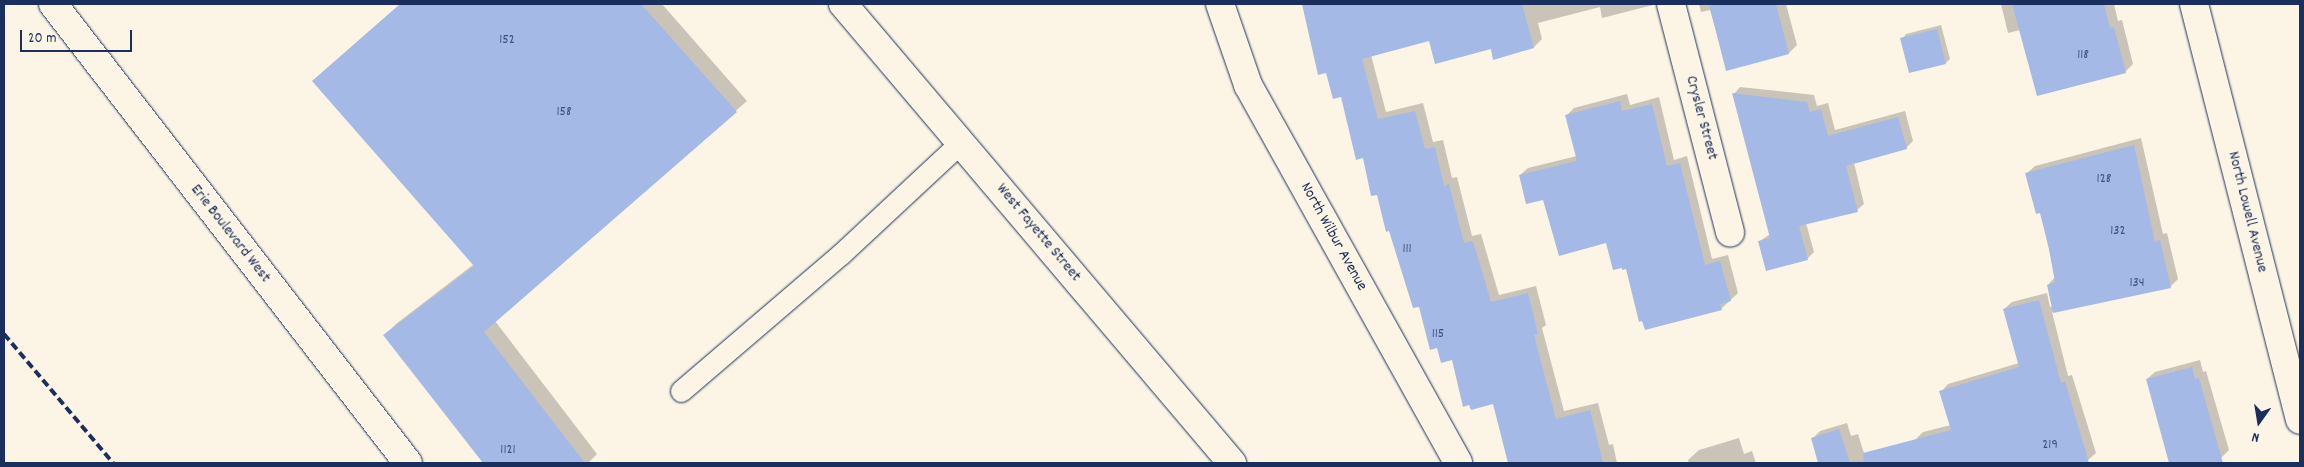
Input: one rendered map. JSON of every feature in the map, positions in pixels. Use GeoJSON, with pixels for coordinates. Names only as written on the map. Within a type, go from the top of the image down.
{"type":"FeatureCollection","features":[{"type":"Feature","properties":{"kind":"street","name":"Erie Boulevard West"},"geometry":{"type":"LineString","coordinates":[[53,4],[408,463]]}},
{"type":"Feature","properties":{"kind":"street","name":"West Fayette Street"},"geometry":{"type":"LineString","coordinates":[[843,4],[1232,463]]}},
{"type":"Feature","properties":{"kind":"street","name":"North Wilbur Avenue"},"geometry":{"type":"LineString","coordinates":[[1220,4],[1248,85],[1458,463]]}},
{"type":"Feature","properties":{"kind":"street","name":"Crysler Street"},"geometry":{"type":"LineString","coordinates":[[1671,4],[1730,232]]}},
{"type":"Feature","properties":{"kind":"street","name":"North Lowell Avenue"},"geometry":{"type":"LineString","coordinates":[[2194,4],[2300,420]]}},
{"type":"Feature","properties":{"kind":"lane"},"geometry":{"type":"LineString","coordinates":[[681,391],[841,254],[961,142]]}},
{"type":"Feature","properties":{"kind":"building"},"geometry":{"type":"Polygon","coordinates":[[[400,4],[641,4],[737,112],[484,332],[585,463],[483,463],[383,335],[474,266],[312,81],[400,4]]]}},
{"type":"Feature","properties":{"kind":"building"},"geometry":{"type":"Polygon","coordinates":[[[1302,4],[1522,4],[1534,48],[1493,60],[1491,49],[1435,64],[1429,41],[1362,59],[1378,119],[1415,111],[1425,149],[1435,147],[1444,186],[1449,184],[1464,243],[1473,241],[1491,302],[1528,293],[1538,334],[1534,335],[1556,419],[1590,410],[1603,463],[1508,463],[1493,404],[1471,410],[1469,405],[1463,407],[1452,360],[1441,363],[1437,348],[1430,350],[1419,307],[1413,308],[1389,231],[1386,232],[1377,195],[1371,196],[1363,158],[1356,160],[1341,97],[1333,99],[1326,73],[1318,75],[1302,4]]]}},
{"type":"Feature","properties":{"kind":"building"},"geometry":{"type":"Polygon","coordinates":[[[1709,4],[1776,4],[1789,54],[1726,71],[1709,4]]]}},
{"type":"Feature","properties":{"kind":"building"},"geometry":{"type":"Polygon","coordinates":[[[2012,4],[2104,4],[2110,28],[2114,27],[2126,73],[2037,96],[2012,4]]]}},
{"type":"Feature","properties":{"kind":"building"},"geometry":{"type":"Polygon","coordinates":[[[1937,29],[1946,64],[1909,73],[1900,38],[1937,29]]]}},
{"type":"Feature","properties":{"kind":"building"},"geometry":{"type":"Polygon","coordinates":[[[1732,93],[1807,102],[1810,112],[1821,109],[1828,136],[1898,117],[1907,149],[1846,166],[1858,212],[1799,226],[1808,260],[1766,271],[1758,241],[1770,238],[1732,93]]]}},
{"type":"Feature","properties":{"kind":"building"},"geometry":{"type":"Polygon","coordinates":[[[1620,101],[1622,111],[1652,104],[1667,166],[1680,163],[1705,265],[1720,261],[1731,301],[1720,304],[1722,310],[1645,330],[1642,321],[1639,322],[1626,269],[1613,270],[1606,243],[1559,256],[1543,200],[1526,204],[1519,175],[1577,161],[1565,115],[1620,101]]]}},
{"type":"Feature","properties":{"kind":"building"},"geometry":{"type":"Polygon","coordinates":[[[2134,145],[2155,242],[2160,240],[2171,288],[2053,313],[2047,285],[2055,282],[2049,249],[2040,213],[2036,214],[2025,173],[2134,145]]]}},
{"type":"Feature","properties":{"kind":"building"},"geometry":{"type":"Polygon","coordinates":[[[2039,300],[2061,383],[2065,381],[2089,463],[1864,463],[1863,453],[1951,430],[1939,391],[2019,367],[2003,309],[2039,300]]]}},
{"type":"Feature","properties":{"kind":"building"},"geometry":{"type":"Polygon","coordinates":[[[2192,367],[2195,379],[2199,378],[2223,463],[2169,463],[2146,379],[2192,367]]]}},
{"type":"Feature","properties":{"kind":"building"},"geometry":{"type":"Polygon","coordinates":[[[1839,429],[1850,463],[1818,463],[1811,438],[1839,429]]]}},
{"type":"Feature","properties":{"kind":"railway"},"geometry":{"type":"LineString","coordinates":[[4,334],[113,463]]}}]}
